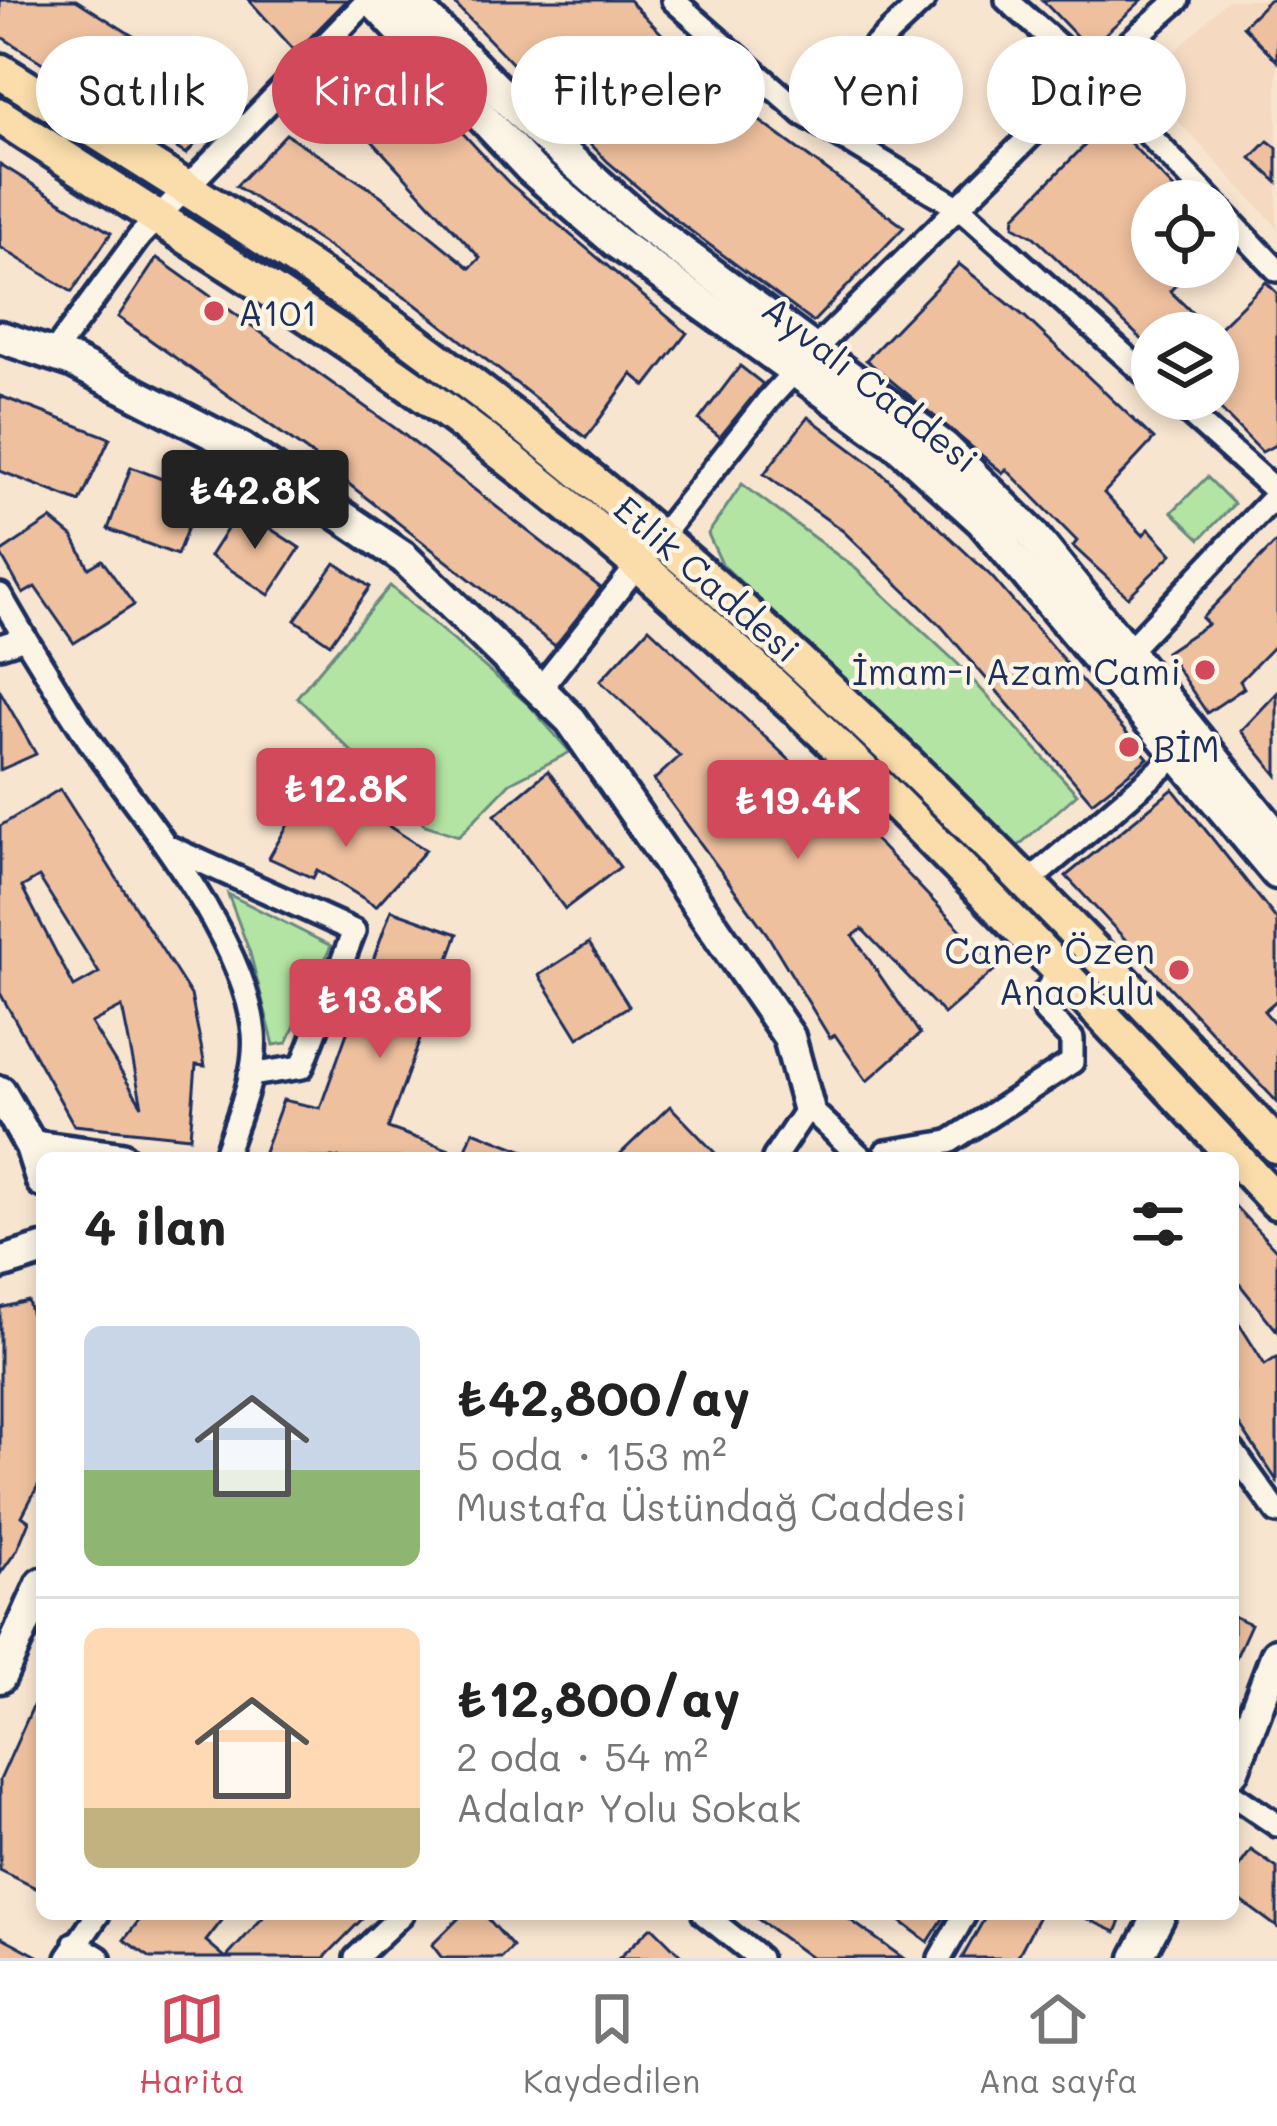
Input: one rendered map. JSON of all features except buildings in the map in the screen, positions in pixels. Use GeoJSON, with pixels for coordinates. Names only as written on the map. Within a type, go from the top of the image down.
{"type":"FeatureCollection","features":[{"type":"Feature","properties":{"kind":"main road","name":"Ayvalı Caddesi"},"geometry":{"type":"LineString","coordinates":[[370,0],[531,169],[617,243],[944,447],[1031,533],[1124,655],[1273,824]]}},
{"type":"Feature","properties":{"kind":"main road","name":"Ayvalı Caddesi"},"geometry":{"type":"LineString","coordinates":[[409,0],[538,131],[806,359],[982,521],[1277,873]]}},
{"type":"Feature","properties":{"kind":"main road","name":"Etlik Caddesi"},"geometry":{"type":"LineString","coordinates":[[0,71],[185,188],[428,352],[660,539],[849,707],[1100,954],[1277,1146]]}},
{"type":"Feature","properties":{"kind":"main road","name":"Etlik Caddesi"},"geometry":{"type":"LineString","coordinates":[[0,116],[454,417],[639,567],[798,708],[1061,970],[1224,1152]]}},
{"type":"Feature","properties":{"kind":"main road"},"geometry":{"type":"LineString","coordinates":[[0,338],[53,354],[241,448],[404,558],[571,720],[789,1037],[808,1107]]}},
{"type":"Feature","properties":{"kind":"main road"},"geometry":{"type":"LineString","coordinates":[[0,1092],[36,1162]]}},
{"type":"Feature","properties":{"kind":"main road"},"geometry":{"type":"LineString","coordinates":[[31,1146],[76,1152]]}},
{"type":"Feature","properties":{"kind":"main road","name":"Etlik Caddesi"},"geometry":{"type":"LineString","coordinates":[[1239,1168],[1277,1202]]}},
{"type":"Feature","properties":{"kind":"main road"},"geometry":{"type":"LineString","coordinates":[[0,1263],[36,1252]]}},
{"type":"Feature","properties":{"kind":"main road"},"geometry":{"type":"LineString","coordinates":[[0,1677],[36,1597]]}},
{"type":"Feature","properties":{"kind":"main road"},"geometry":{"type":"LineString","coordinates":[[1240,1735],[1277,1654]]}},
{"type":"Feature","properties":{"kind":"main road"},"geometry":{"type":"LineString","coordinates":[[1137,1958],[1157,1920]]}},
{"type":"Feature","properties":{"kind":"street"},"geometry":{"type":"LineString","coordinates":[[53,354],[157,217],[370,0]]}},
{"type":"Feature","properties":{"kind":"street"},"geometry":{"type":"LineString","coordinates":[[673,0],[789,102]]}},
{"type":"Feature","properties":{"kind":"street"},"geometry":{"type":"LineString","coordinates":[[886,36],[924,0]]}},
{"type":"Feature","properties":{"kind":"street"},"geometry":{"type":"LineString","coordinates":[[1007,0],[1048,36]]}},
{"type":"Feature","properties":{"kind":"street"},"geometry":{"type":"LineString","coordinates":[[1137,36],[1178,0]]}},
{"type":"Feature","properties":{"kind":"street"},"geometry":{"type":"LineString","coordinates":[[853,144],[961,209],[1131,361]]}},
{"type":"Feature","properties":{"kind":"street"},"geometry":{"type":"LineString","coordinates":[[539,690],[806,359],[1025,144]]}},
{"type":"Feature","properties":{"kind":"street"},"geometry":{"type":"LineString","coordinates":[[1158,144],[1192,180]]}},
{"type":"Feature","properties":{"kind":"street"},"geometry":{"type":"LineString","coordinates":[[1239,230],[1277,270]]}},
{"type":"Feature","properties":{"kind":"street"},"geometry":{"type":"LineString","coordinates":[[1124,655],[1277,493],[1196,420]]}},
{"type":"Feature","properties":{"kind":"street"},"geometry":{"type":"LineString","coordinates":[[0,595],[167,846],[237,976],[254,1034],[250,1076],[226,1152]]}},
{"type":"Feature","properties":{"kind":"street"},"geometry":{"type":"LineString","coordinates":[[0,646],[25,638]]}},
{"type":"Feature","properties":{"kind":"street"},"geometry":{"type":"LineString","coordinates":[[1027,884],[1180,753]]}},
{"type":"Feature","properties":{"kind":"street"},"geometry":{"type":"LineString","coordinates":[[167,846],[354,931],[302,1067],[250,1076]]}},
{"type":"Feature","properties":{"kind":"street"},"geometry":{"type":"LineString","coordinates":[[886,1152],[949,1142],[1072,1061],[1072,1039],[1046,1013],[1042,996],[1061,970]]}},
{"type":"Feature","properties":{"kind":"street"},"geometry":{"type":"LineString","coordinates":[[778,1152],[808,1107],[856,1152]]}},
{"type":"Feature","properties":{"kind":"street"},"geometry":{"type":"LineString","coordinates":[[1239,1459],[1277,1512]]}},
{"type":"Feature","properties":{"kind":"street"},"geometry":{"type":"LineString","coordinates":[[1239,1799],[1277,1825]]}},
{"type":"Feature","properties":{"kind":"street"},"geometry":{"type":"LineString","coordinates":[[94,1920],[71,1951],[98,1958]]}},
{"type":"Feature","properties":{"kind":"street"},"geometry":{"type":"LineString","coordinates":[[356,1958],[396,1920]]}},
{"type":"Feature","properties":{"kind":"street"},"geometry":{"type":"LineString","coordinates":[[711,1920],[751,1956]]}},
{"type":"Feature","properties":{"kind":"street"},"geometry":{"type":"LineString","coordinates":[[940,1958],[962,1920]]}},
{"type":"Feature","properties":{"kind":"shaded area"},"geometry":{"type":"Polygon","coordinates":[[[1227,0],[1277,0],[1277,227],[1239,186],[1239,180],[1233,180],[1186,130],[1186,41],[1227,0]]]}},
{"type":"Feature","properties":{"kind":"green space"},"geometry":{"type":"Polygon","coordinates":[[[1207,477],[1234,504],[1200,539],[1172,512],[1207,477]]]}},
{"type":"Feature","properties":{"kind":"green space"},"geometry":{"type":"Polygon","coordinates":[[[742,484],[856,569],[958,664],[1077,794],[1017,847],[722,564],[708,534],[742,484]]]}},
{"type":"Feature","properties":{"kind":"green space"},"geometry":{"type":"Polygon","coordinates":[[[390,586],[529,705],[570,752],[510,783],[459,836],[425,825],[297,697],[390,586]]]}},
{"type":"Feature","properties":{"kind":"green space"},"geometry":{"type":"Polygon","coordinates":[[[228,894],[331,946],[287,1043],[274,1045],[250,953],[228,894]]]}},
{"type":"Feature","properties":{"kind":"place","name":"A101"},"geometry":{"type":"Point","coordinates":[214,311]}},
{"type":"Feature","properties":{"kind":"place","name":"İmam-ı Azam Cami"},"geometry":{"type":"Point","coordinates":[1205,670]}},
{"type":"Feature","properties":{"kind":"place","name":"BİM"},"geometry":{"type":"Point","coordinates":[1129,747]}},
{"type":"Feature","properties":{"kind":"place","name":"Caner Özen Anaokulu"},"geometry":{"type":"Point","coordinates":[1179,970]}}]}
